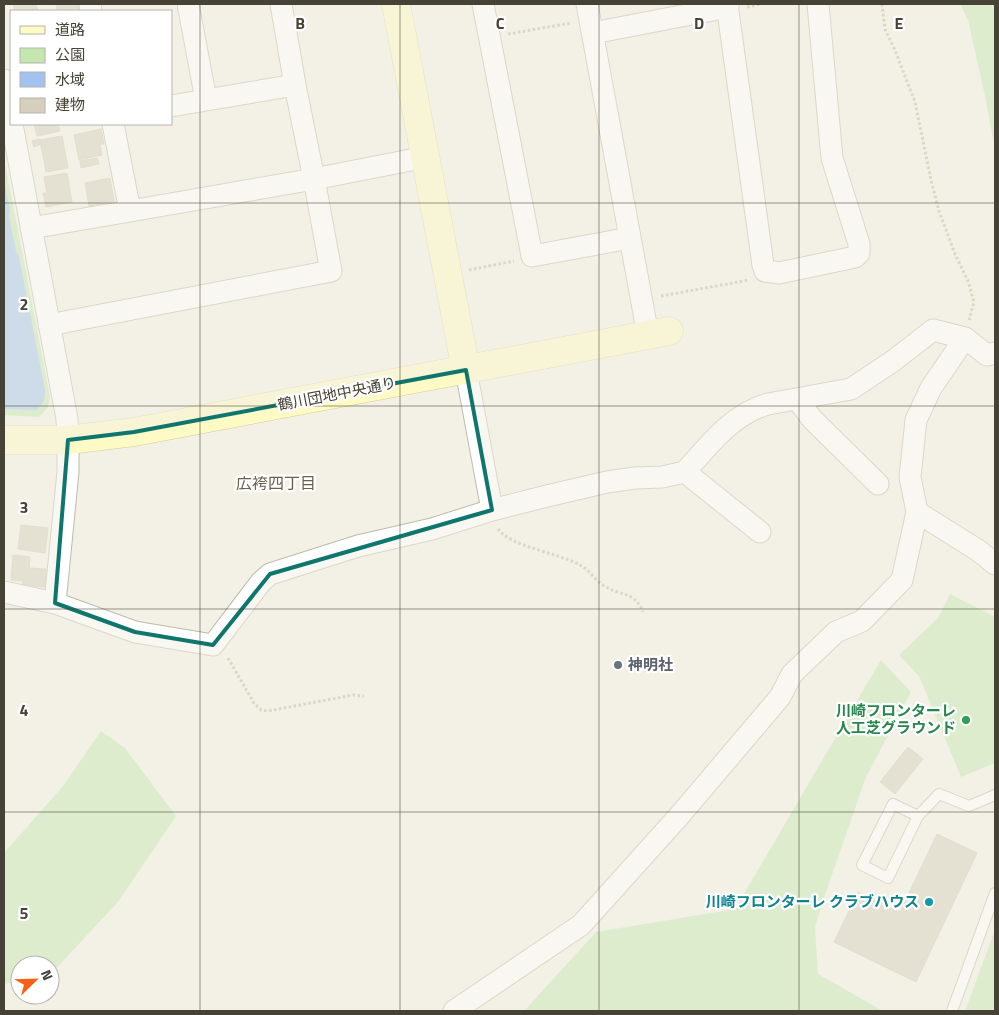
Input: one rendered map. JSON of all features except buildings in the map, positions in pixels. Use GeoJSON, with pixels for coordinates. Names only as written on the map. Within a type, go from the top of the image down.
{"type":"FeatureCollection","features":[{"type":"Feature","properties":{"kind":"street"},"geometry":{"type":"LineString","coordinates":[[188,4],[206,100]]}},
{"type":"Feature","properties":{"kind":"street"},"geometry":{"type":"LineString","coordinates":[[49,324],[331,271],[281,4]]}},
{"type":"Feature","properties":{"kind":"street"},"geometry":{"type":"LineString","coordinates":[[396,4],[492,510]]}},
{"type":"Feature","properties":{"kind":"street"},"geometry":{"type":"LineString","coordinates":[[483,4],[532,256],[630,238]]}},
{"type":"Feature","properties":{"kind":"street"},"geometry":{"type":"LineString","coordinates":[[587,4],[630,238],[659,333]]}},
{"type":"Feature","properties":{"kind":"street"},"geometry":{"type":"LineString","coordinates":[[593,33],[731,6],[763,265],[765,271],[779,273],[855,257],[859,253],[859,244],[832,158],[818,4]]}},
{"type":"Feature","properties":{"kind":"street"},"geometry":{"type":"LineString","coordinates":[[4,80],[10,112]]}},
{"type":"Feature","properties":{"kind":"street"},"geometry":{"type":"LineString","coordinates":[[172,106],[295,85]]}},
{"type":"Feature","properties":{"kind":"street"},"geometry":{"type":"LineString","coordinates":[[13,125],[67,419],[68,472],[55,603]]}},
{"type":"Feature","properties":{"kind":"street"},"geometry":{"type":"LineString","coordinates":[[113,125],[130,210]]}},
{"type":"Feature","properties":{"kind":"street"},"geometry":{"type":"LineString","coordinates":[[31,228],[426,157]]}},
{"type":"Feature","properties":{"kind":"street"},"geometry":{"type":"LineString","coordinates":[[4,592],[55,603],[135,632],[213,645],[261,582],[270,574],[358,546],[432,530],[492,510],[607,482],[662,477],[685,472],[720,434],[740,416],[755,408],[851,389],[933,330],[967,330]]}},
{"type":"Feature","properties":{"kind":"street"},"geometry":{"type":"LineString","coordinates":[[967,330],[987,355],[995,353]]}},
{"type":"Feature","properties":{"kind":"street"},"geometry":{"type":"LineString","coordinates":[[454,1011],[581,925],[680,815],[768,712],[780,697],[792,674],[836,632],[862,621],[902,580],[917,512],[910,477],[916,420],[931,388],[967,330]]}},
{"type":"Feature","properties":{"kind":"street","name":"鶴川団地中央通り"},"geometry":{"type":"LineString","coordinates":[[4,440],[68,440],[134,432],[659,333]]}},
{"type":"Feature","properties":{"kind":"street"},"geometry":{"type":"LineString","coordinates":[[797,399],[812,419],[878,484]]}},
{"type":"Feature","properties":{"kind":"street"},"geometry":{"type":"LineString","coordinates":[[685,472],[760,532]]}},
{"type":"Feature","properties":{"kind":"street"},"geometry":{"type":"LineString","coordinates":[[917,512],[979,551],[995,564]]}},
{"type":"Feature","properties":{"kind":"lane"},"geometry":{"type":"LineString","coordinates":[[918,816],[893,804],[862,865],[888,878],[918,816],[938,794],[969,806],[995,795]]}},
{"type":"Feature","properties":{"kind":"lane"},"geometry":{"type":"LineString","coordinates":[[952,1011],[995,893]]}},
{"type":"Feature","properties":{"kind":"path"},"geometry":{"type":"LineString","coordinates":[[731,6],[762,4]]}},
{"type":"Feature","properties":{"kind":"path"},"geometry":{"type":"LineString","coordinates":[[882,4],[885,29],[915,102],[939,211],[955,254],[968,281],[974,302],[967,330]]}},
{"type":"Feature","properties":{"kind":"path"},"geometry":{"type":"LineString","coordinates":[[514,33],[563,24]]}},
{"type":"Feature","properties":{"kind":"path"},"geometry":{"type":"LineString","coordinates":[[475,269],[520,260]]}},
{"type":"Feature","properties":{"kind":"path"},"geometry":{"type":"LineString","coordinates":[[661,296],[754,279]]}},
{"type":"Feature","properties":{"kind":"path"},"geometry":{"type":"LineString","coordinates":[[492,510],[492,518],[500,532],[511,540],[580,565],[605,587],[631,596],[643,612]]}},
{"type":"Feature","properties":{"kind":"path"},"geometry":{"type":"LineString","coordinates":[[213,645],[223,650],[250,697],[261,710],[268,711],[353,695],[364,696]]}},
{"type":"Feature","properties":{"kind":"highlighted area"},"geometry":{"type":"Polygon","coordinates":[[[466,370],[492,510],[270,574],[213,645],[135,632],[55,603],[68,440],[134,432],[466,370]]]}},
{"type":"Feature","properties":{"kind":"green space"},"geometry":{"type":"Polygon","coordinates":[[[960,4],[995,4],[995,149],[968,20],[960,4]]]}},
{"type":"Feature","properties":{"kind":"green space"},"geometry":{"type":"Polygon","coordinates":[[[4,158],[50,397],[48,407],[39,417],[4,415],[4,158]]]}},
{"type":"Feature","properties":{"kind":"green space","name":"川崎フロンターレ 人工芝グラウンド"},"geometry":{"type":"Polygon","coordinates":[[[950,594],[995,617],[995,763],[961,777],[919,676],[899,655],[938,618],[950,594]]]}},
{"type":"Feature","properties":{"kind":"green space"},"geometry":{"type":"Polygon","coordinates":[[[881,660],[911,692],[866,777],[815,927],[818,974],[883,1011],[524,1011],[596,932],[735,909],[881,660]]]}},
{"type":"Feature","properties":{"kind":"green space"},"geometry":{"type":"Polygon","coordinates":[[[101,731],[125,748],[176,816],[118,902],[60,964],[60,955],[10,955],[10,983],[4,984],[4,853],[63,786],[101,731]]]}},
{"type":"Feature","properties":{"kind":"green space"},"geometry":{"type":"Polygon","coordinates":[[[995,930],[995,1011],[965,1011],[995,930]]]}},
{"type":"Feature","properties":{"kind":"water"},"geometry":{"type":"Polygon","coordinates":[[[4,179],[10,211],[9,217],[19,257],[45,390],[44,401],[37,410],[4,409],[4,179]]]}},
{"type":"Feature","properties":{"kind":"place","name":"神明社"},"geometry":{"type":"Point","coordinates":[618,665]}},
{"type":"Feature","properties":{"kind":"place","name":"川崎フロンターレ 人工芝グラウンド"},"geometry":{"type":"Point","coordinates":[966,720]}},
{"type":"Feature","properties":{"kind":"place","name":"川崎フロンターレ クラブハウス"},"geometry":{"type":"Point","coordinates":[929,902]}},
{"type":"Feature","properties":{"kind":"district","name":"広袴四丁目"},"geometry":{"type":"Point","coordinates":[276,483]}}]}
